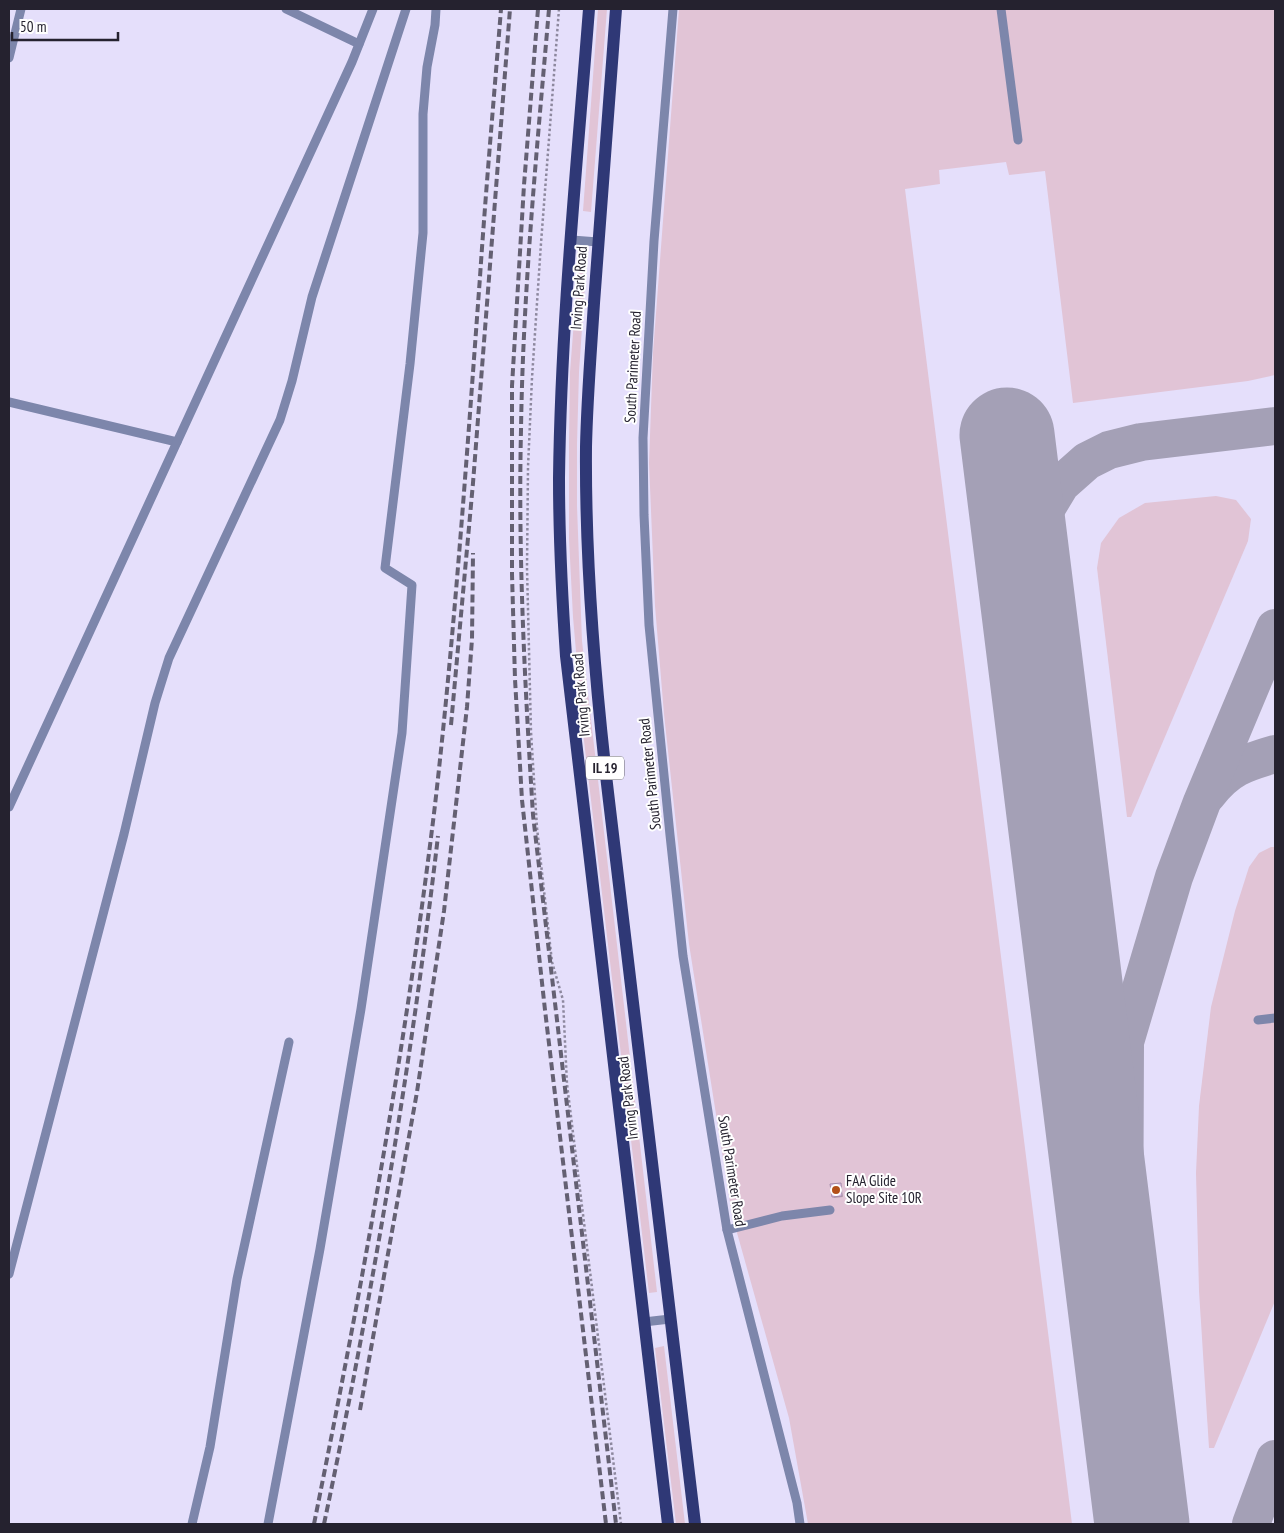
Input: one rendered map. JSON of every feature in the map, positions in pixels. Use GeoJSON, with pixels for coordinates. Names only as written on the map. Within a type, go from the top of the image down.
{"type":"FeatureCollection","features":[{"type":"Feature","properties":{"kind":"main road","name":"Irving Park Road"},"geometry":{"type":"LineString","coordinates":[[589,9],[561,409],[559,480],[566,656],[668,1524]]}},
{"type":"Feature","properties":{"kind":"main road","name":"Irving Park Road"},"geometry":{"type":"LineString","coordinates":[[616,9],[598,242],[586,445],[586,526],[596,689],[695,1524]]}},
{"type":"Feature","properties":{"kind":"lane"},"geometry":{"type":"LineString","coordinates":[[9,58],[21,9]]}},
{"type":"Feature","properties":{"kind":"lane"},"geometry":{"type":"LineString","coordinates":[[286,9],[359,44]]}},
{"type":"Feature","properties":{"kind":"lane"},"geometry":{"type":"LineString","coordinates":[[9,808],[178,442],[359,44],[373,9]]}},
{"type":"Feature","properties":{"kind":"lane"},"geometry":{"type":"LineString","coordinates":[[9,1274],[124,834],[155,703],[169,658],[280,420],[292,381],[312,297],[406,9]]}},
{"type":"Feature","properties":{"kind":"lane"},"geometry":{"type":"LineString","coordinates":[[268,1524],[318,1259],[358,1028],[402,733],[412,585],[385,568],[410,364],[423,233],[423,114],[427,67],[436,9]]}},
{"type":"Feature","properties":{"kind":"lane","name":"South Parimeter Road"},"geometry":{"type":"LineString","coordinates":[[673,9],[648,337],[643,438],[649,625],[681,937],[727,1230],[800,1524]]}},
{"type":"Feature","properties":{"kind":"lane"},"geometry":{"type":"LineString","coordinates":[[1001,9],[1018,140]]}},
{"type":"Feature","properties":{"kind":"lane"},"geometry":{"type":"LineString","coordinates":[[572,240],[598,242]]}},
{"type":"Feature","properties":{"kind":"lane"},"geometry":{"type":"LineString","coordinates":[[9,402],[178,442]]}},
{"type":"Feature","properties":{"kind":"lane"},"geometry":{"type":"LineString","coordinates":[[1258,1020],[1275,1018]]}},
{"type":"Feature","properties":{"kind":"lane"},"geometry":{"type":"LineString","coordinates":[[192,1524],[210,1447],[237,1279],[290,1042]]}},
{"type":"Feature","properties":{"kind":"lane"},"geometry":{"type":"LineString","coordinates":[[727,1230],[782,1216],[830,1210]]}},
{"type":"Feature","properties":{"kind":"lane"},"geometry":{"type":"LineString","coordinates":[[644,1322],[670,1319]]}},
{"type":"Feature","properties":{"kind":"path"},"geometry":{"type":"LineString","coordinates":[[559,9],[541,243],[528,457],[527,568],[531,732],[536,828],[552,962],[563,1000],[567,1084],[621,1524]]}},
{"type":"Feature","properties":{"kind":"shaded area"},"geometry":{"type":"Polygon","coordinates":[[[598,9],[607,9],[591,212],[583,211],[598,9]]]}},
{"type":"Feature","properties":{"kind":"shaded area"},"geometry":{"type":"Polygon","coordinates":[[[679,9],[1275,9],[1275,375],[1248,381],[1073,403],[1045,171],[1009,175],[1006,162],[939,170],[940,184],[905,189],[1072,1524],[808,1524],[789,1418],[732,1215],[689,944],[664,714],[655,606],[649,463],[653,353],[679,9]]]}},
{"type":"Feature","properties":{"kind":"shaded area"},"geometry":{"type":"Polygon","coordinates":[[[578,269],[586,269],[579,372],[577,444],[577,506],[582,641],[657,1292],[649,1293],[583,732],[573,617],[569,539],[570,372],[578,269]]]}},
{"type":"Feature","properties":{"kind":"shaded area"},"geometry":{"type":"Polygon","coordinates":[[[1216,496],[1236,500],[1251,519],[1248,541],[1131,817],[1127,817],[1097,568],[1101,543],[1119,518],[1145,503],[1216,496]]]}},
{"type":"Feature","properties":{"kind":"shaded area"},"geometry":{"type":"Polygon","coordinates":[[[1275,847],[1275,1301],[1214,1448],[1209,1448],[1199,1291],[1196,1173],[1199,1106],[1211,1007],[1235,911],[1249,867],[1259,853],[1275,847]]]}},
{"type":"Feature","properties":{"kind":"shaded area"},"geometry":{"type":"Polygon","coordinates":[[[664,1346],[685,1524],[676,1524],[655,1348],[664,1346]]]}},
{"type":"Feature","properties":{"kind":"building","name":"FAA Glide Slope Site 10R"},"geometry":{"type":"Polygon","coordinates":[[[841,1183],[842,1196],[832,1197],[830,1184],[841,1183]]]}},
{"type":"Feature","properties":{"kind":"taxiway"},"geometry":{"type":"LineString","coordinates":[[1025,576],[1032,539],[1041,517],[1061,484],[1087,461],[1109,450],[1141,442],[1275,426]]}},
{"type":"Feature","properties":{"kind":"taxiway"},"geometry":{"type":"LineString","coordinates":[[1135,1464],[1124,1288],[1125,1042],[1174,877],[1202,802],[1275,628]]}},
{"type":"Feature","properties":{"kind":"taxiway"},"geometry":{"type":"LineString","coordinates":[[1207,795],[1222,778],[1237,768],[1254,760],[1275,754]]}},
{"type":"Feature","properties":{"kind":"taxiway"},"geometry":{"type":"LineString","coordinates":[[1251,1524],[1275,1459]]}},
{"type":"Feature","properties":{"kind":"runway"},"geometry":{"type":"LineString","coordinates":[[1007,435],[1142,1524]]}},
{"type":"Feature","properties":{"kind":"railway"},"geometry":{"type":"LineString","coordinates":[[314,1524],[382,1166],[411,986],[435,805],[460,541],[501,9]]}},
{"type":"Feature","properties":{"kind":"railway"},"geometry":{"type":"LineString","coordinates":[[451,725],[473,483],[510,9]]}},
{"type":"Feature","properties":{"kind":"railway"},"geometry":{"type":"LineString","coordinates":[[538,9],[524,185],[512,386],[512,574],[515,679],[522,800],[606,1524]]}},
{"type":"Feature","properties":{"kind":"railway"},"geometry":{"type":"LineString","coordinates":[[549,9],[531,219],[522,377],[520,526],[525,671],[533,815],[616,1524]]}},
{"type":"Feature","properties":{"kind":"railway"},"geometry":{"type":"LineString","coordinates":[[360,1410],[417,1092],[444,911],[467,707],[472,639],[473,553]]}},
{"type":"Feature","properties":{"kind":"railway"},"geometry":{"type":"LineString","coordinates":[[324,1524],[342,1439],[389,1182],[416,1009],[438,836]]}},
{"type":"Feature","properties":{"kind":"place","name":"FAA Glide Slope Site 10R"},"geometry":{"type":"Point","coordinates":[836,1190]}}]}
